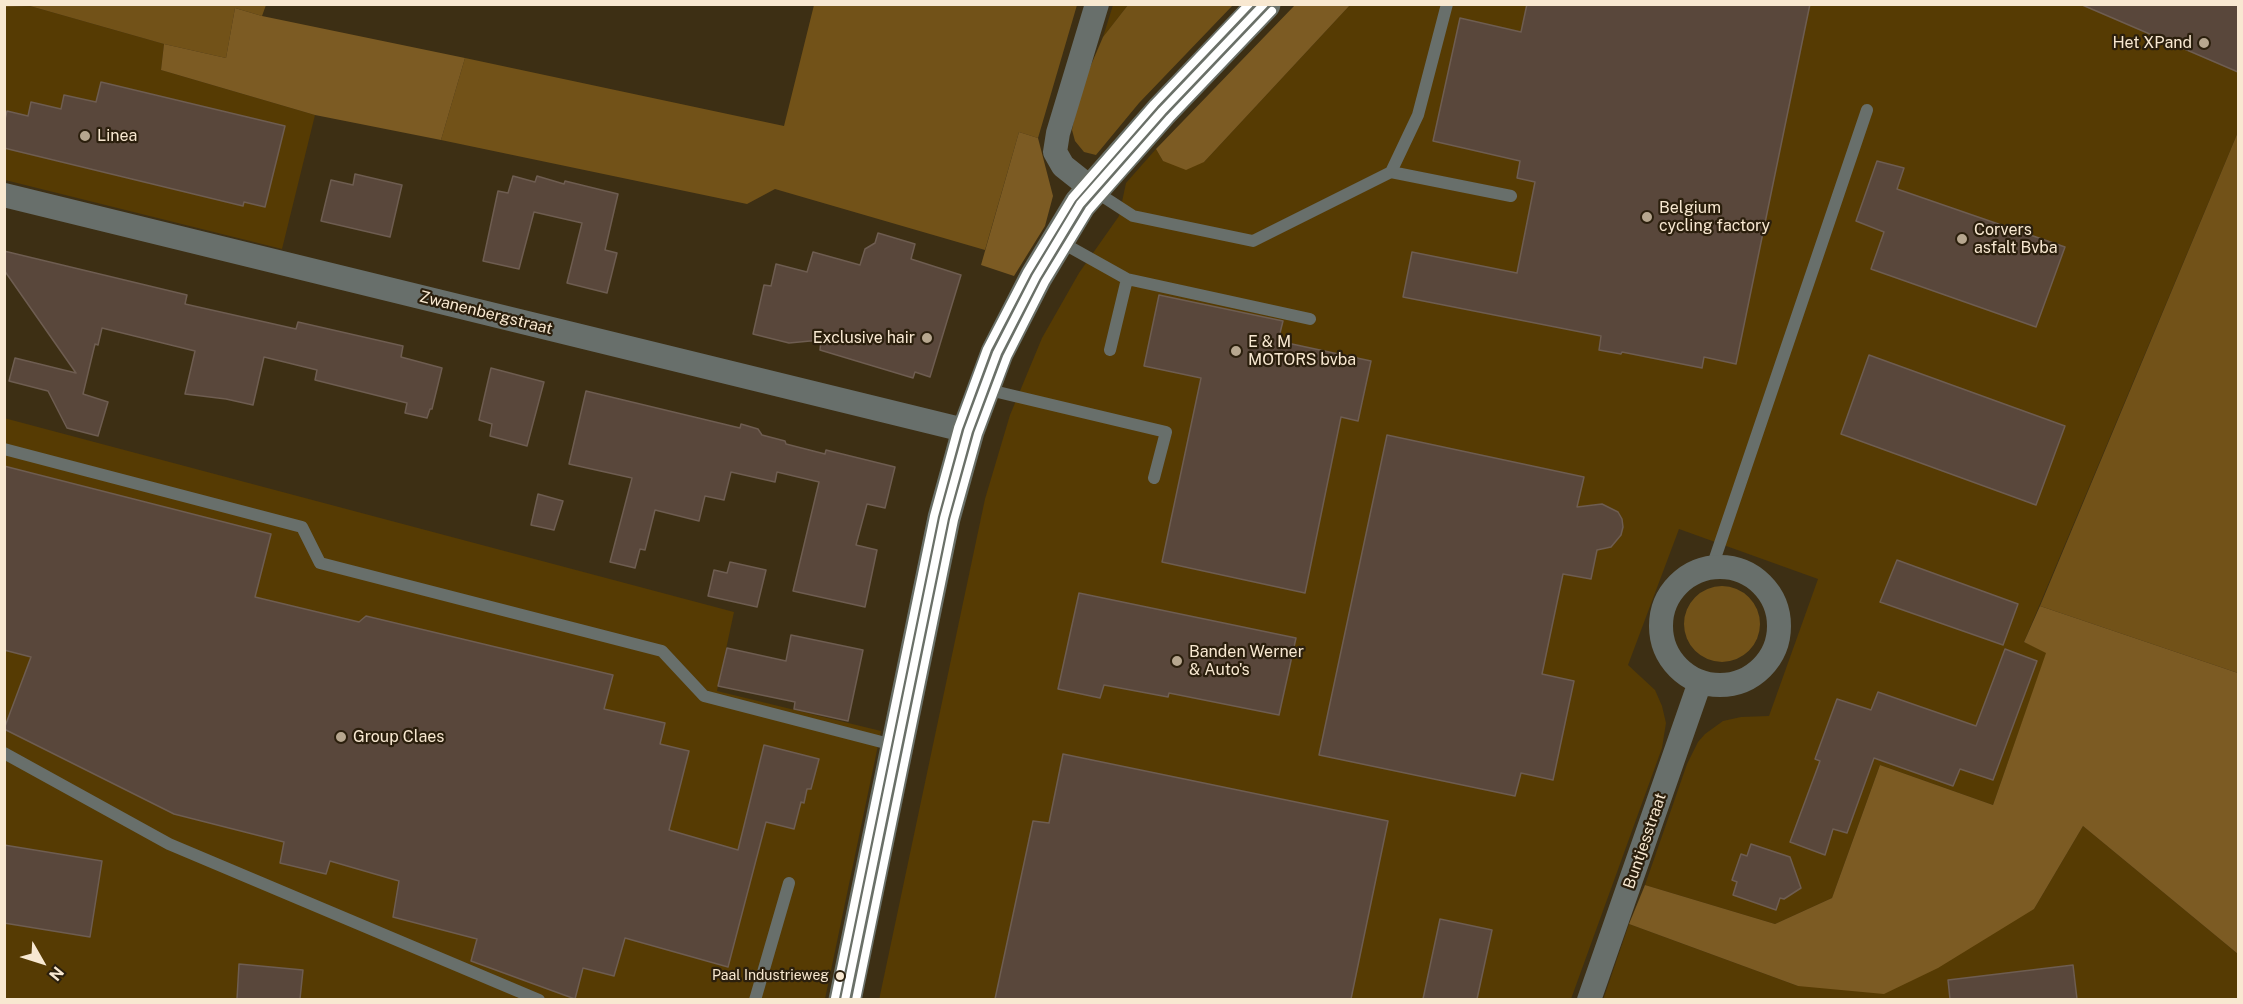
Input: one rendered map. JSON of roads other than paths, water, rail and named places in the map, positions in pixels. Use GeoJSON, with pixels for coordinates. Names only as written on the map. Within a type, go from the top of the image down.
{"type":"FeatureCollection","features":[{"type":"Feature","properties":{"kind":"street"},"geometry":{"type":"LineString","coordinates":[[1092,189],[1063,166],[1055,152],[1058,133],[1097,4]]}},
{"type":"Feature","properties":{"kind":"street"},"geometry":{"type":"LineString","coordinates":[[845,999],[944,518],[968,431],[997,353],[1036,277],[1092,189],[1162,111],[1264,4]]}},
{"type":"Feature","properties":{"kind":"street","name":"Zwanenbergstraat"},"geometry":{"type":"LineString","coordinates":[[4,195],[968,431]]}},
{"type":"Feature","properties":{"kind":"street"},"geometry":{"type":"LineString","coordinates":[[1712,567],[1732,568],[1750,574],[1765,587],[1775,603],[1779,622],[1777,641],[1769,659],[1756,673],[1738,682],[1719,685],[1700,682],[1683,672],[1670,657],[1662,639],[1661,620],[1666,601],[1678,585],[1693,573],[1712,567]]}},
{"type":"Feature","properties":{"kind":"street","name":"Buntjesstraat"},"geometry":{"type":"LineString","coordinates":[[1589,999],[1700,682]]}},
{"type":"Feature","properties":{"kind":"lane"},"geometry":{"type":"LineString","coordinates":[[1391,172],[1418,115],[1447,4]]}},
{"type":"Feature","properties":{"kind":"lane"},"geometry":{"type":"LineString","coordinates":[[1712,567],[1867,110]]}},
{"type":"Feature","properties":{"kind":"lane"},"geometry":{"type":"LineString","coordinates":[[1092,189],[1133,216],[1253,241],[1391,172],[1511,196]]}},
{"type":"Feature","properties":{"kind":"lane"},"geometry":{"type":"LineString","coordinates":[[1058,241],[1126,279],[1310,320]]}},
{"type":"Feature","properties":{"kind":"lane"},"geometry":{"type":"LineString","coordinates":[[1110,350],[1126,279]]}},
{"type":"Feature","properties":{"kind":"lane"},"geometry":{"type":"LineString","coordinates":[[984,388],[1166,432],[1154,478]]}},
{"type":"Feature","properties":{"kind":"lane"},"geometry":{"type":"LineString","coordinates":[[4,449],[302,527],[320,563],[662,651],[704,696],[897,746]]}},
{"type":"Feature","properties":{"kind":"lane"},"geometry":{"type":"LineString","coordinates":[[4,753],[169,844],[539,999]]}},
{"type":"Feature","properties":{"kind":"lane"},"geometry":{"type":"LineString","coordinates":[[755,999],[789,883]]}},
{"type":"Feature","properties":{"kind":"place","name":"Het XPand"},"geometry":{"type":"Point","coordinates":[2204,43]}},
{"type":"Feature","properties":{"kind":"place","name":"Linea"},"geometry":{"type":"Point","coordinates":[85,136]}},
{"type":"Feature","properties":{"kind":"place","name":"Belgium cycling factory"},"geometry":{"type":"Point","coordinates":[1647,217]}},
{"type":"Feature","properties":{"kind":"place","name":"Corvers asfalt Bvba"},"geometry":{"type":"Point","coordinates":[1962,239]}},
{"type":"Feature","properties":{"kind":"place","name":"Exclusive hair"},"geometry":{"type":"Point","coordinates":[927,338]}},
{"type":"Feature","properties":{"kind":"place","name":"E & M MOTORS bvba"},"geometry":{"type":"Point","coordinates":[1236,351]}},
{"type":"Feature","properties":{"kind":"place","name":"Banden Werner & Auto's"},"geometry":{"type":"Point","coordinates":[1177,661]}},
{"type":"Feature","properties":{"kind":"place","name":"Group Claes"},"geometry":{"type":"Point","coordinates":[341,737]}},
{"type":"Feature","properties":{"kind":"place","name":"Paal Industrieweg"},"geometry":{"type":"Point","coordinates":[840,976]}}]}
